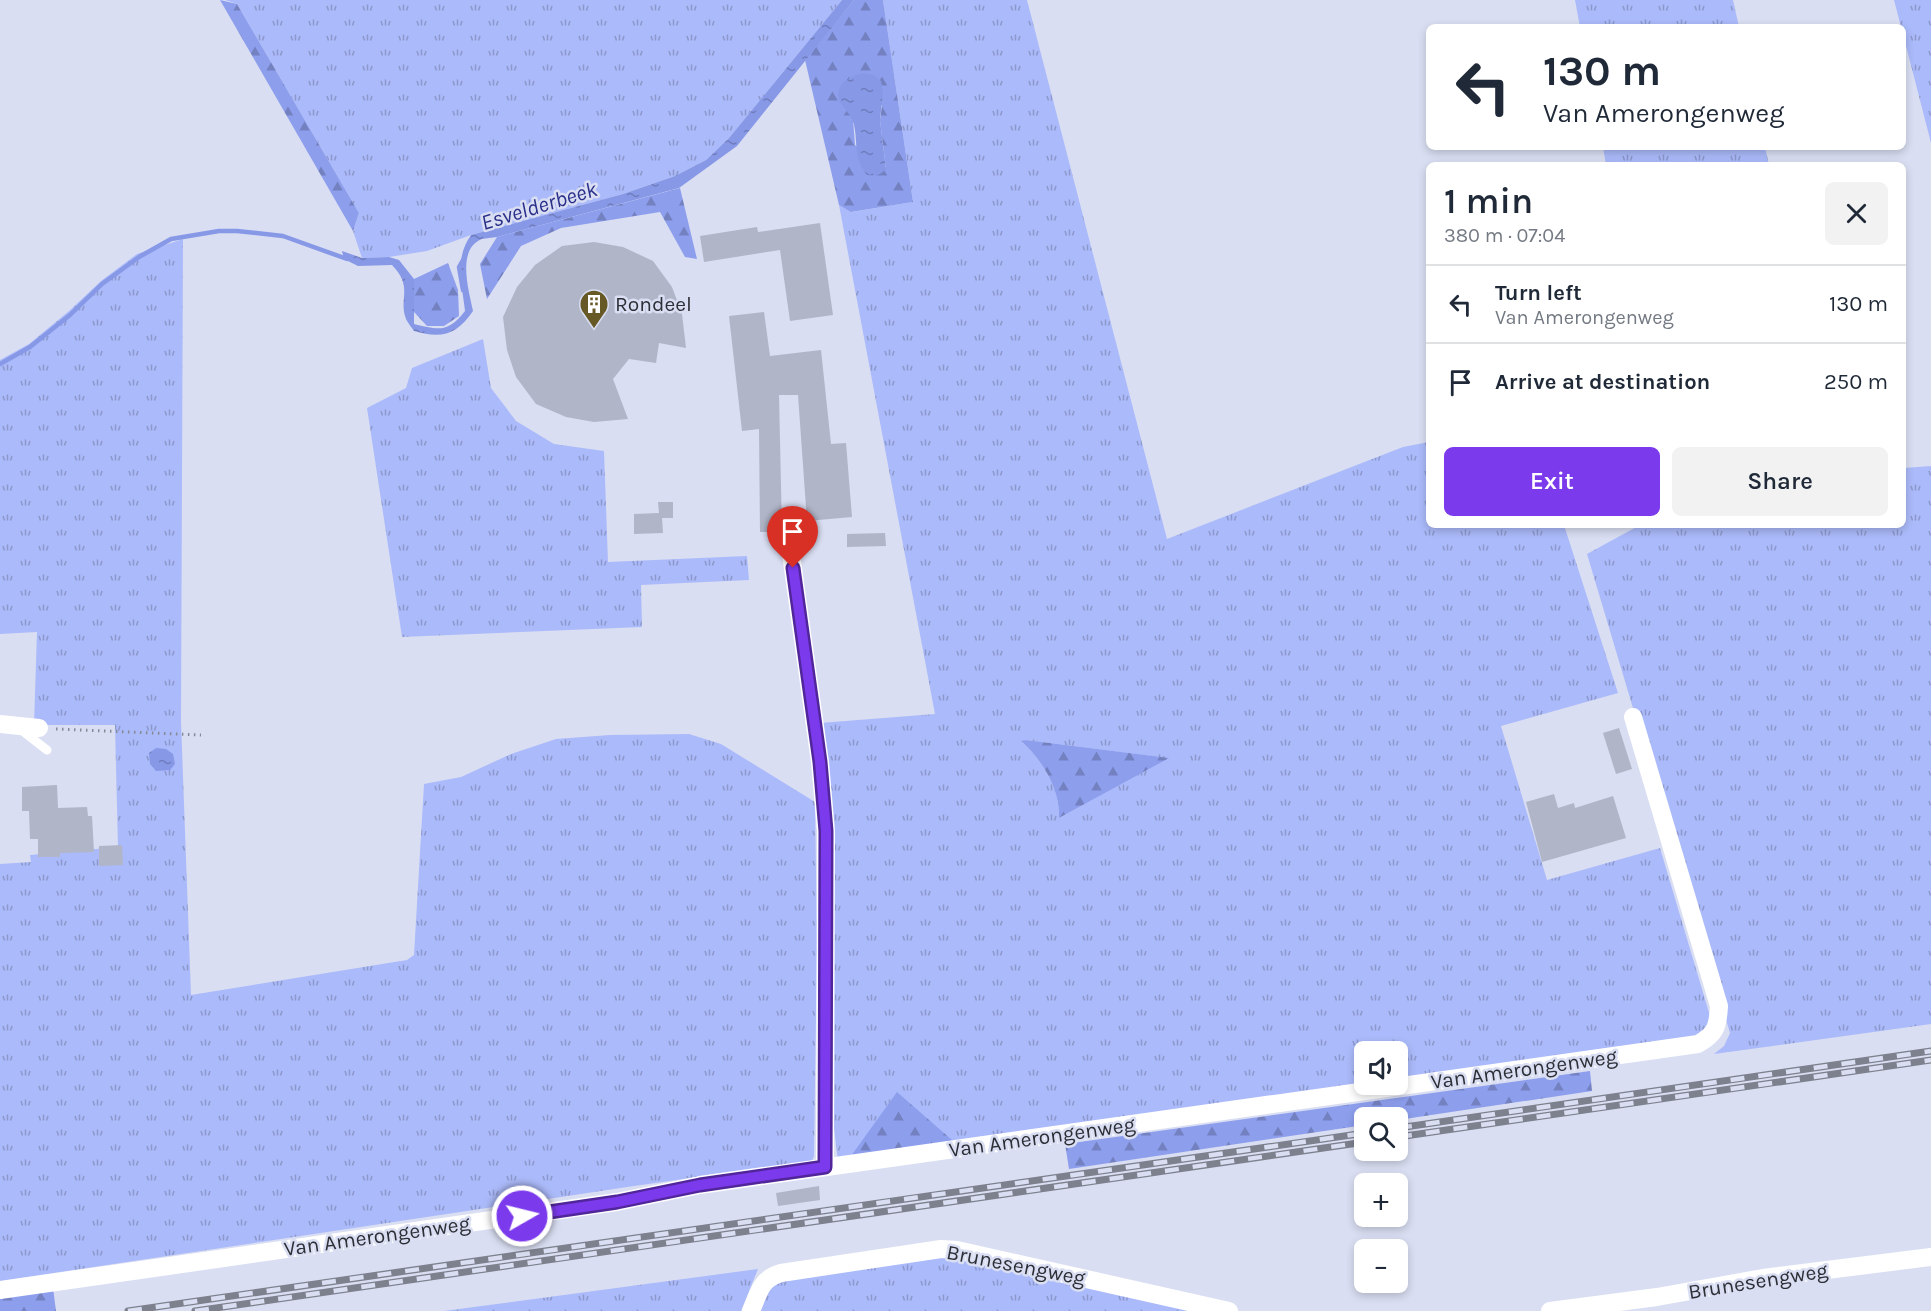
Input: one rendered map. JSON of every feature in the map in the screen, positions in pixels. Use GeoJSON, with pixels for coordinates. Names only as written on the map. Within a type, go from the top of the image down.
{"type":"FeatureCollection","features":[{"type":"Feature","properties":{"kind":"street"},"geometry":{"type":"LineString","coordinates":[[790,547],[820,762],[826,831],[825,1167]]}},
{"type":"Feature","properties":{"kind":"street","name":"Van Amerongenweg"},"geometry":{"type":"LineString","coordinates":[[0,1290],[617,1202],[700,1185],[1698,1044],[1710,1037],[1718,1022],[1719,1006],[1633,717]]}},
{"type":"Feature","properties":{"kind":"street"},"geometry":{"type":"LineString","coordinates":[[8,726],[39,728]]}},
{"type":"Feature","properties":{"kind":"street","name":"Brunesengweg"},"geometry":{"type":"LineString","coordinates":[[751,1311],[764,1281],[770,1276],[941,1249],[957,1250],[1229,1311]]}},
{"type":"Feature","properties":{"kind":"street","name":"Brunesengweg"},"geometry":{"type":"LineString","coordinates":[[1550,1311],[1657,1297],[1763,1278],[1931,1257]]}},
{"type":"Feature","properties":{"kind":"lane"},"geometry":{"type":"LineString","coordinates":[[8,726],[46,750]]}},
{"type":"Feature","properties":{"kind":"path"},"geometry":{"type":"LineString","coordinates":[[39,728],[201,735]]}},
{"type":"Feature","properties":{"kind":"green space"},"geometry":{"type":"Polygon","coordinates":[[[220,0],[237,4],[359,213],[353,231],[220,0]]]}},
{"type":"Feature","properties":{"kind":"green space"},"geometry":{"type":"Polygon","coordinates":[[[225,0],[842,0],[729,138],[706,160],[675,176],[623,194],[471,235],[427,251],[389,257],[362,258],[353,231],[359,213],[237,4],[225,0]]]}},
{"type":"Feature","properties":{"kind":"green space"},"geometry":{"type":"Polygon","coordinates":[[[854,0],[883,0],[913,202],[851,212],[839,205],[805,60],[854,0]],[[882,105],[853,119],[855,145],[886,169],[880,120],[882,105]]]}},
{"type":"Feature","properties":{"kind":"green space"},"geometry":{"type":"Polygon","coordinates":[[[883,0],[1027,0],[1167,539],[1403,447],[1426,443],[1426,528],[1565,528],[1618,693],[1501,726],[1547,880],[1660,848],[1710,1016],[1706,1031],[1700,1036],[1408,1081],[1408,1041],[1354,1041],[1354,1086],[846,1163],[838,1162],[834,1128],[820,723],[935,714],[839,205],[852,212],[913,202],[883,0]],[[1026,740],[1022,742],[1043,766],[1053,786],[1059,807],[1059,818],[1167,758],[1026,740]]]}},
{"type":"Feature","properties":{"kind":"green space"},"geometry":{"type":"Polygon","coordinates":[[[1575,0],[1733,0],[1738,24],[1579,24],[1575,0]]]}},
{"type":"Feature","properties":{"kind":"green space"},"geometry":{"type":"Polygon","coordinates":[[[1894,0],[1931,0],[1931,143],[1906,46],[1906,24],[1900,24],[1894,0]]]}},
{"type":"Feature","properties":{"kind":"green space"},"geometry":{"type":"Polygon","coordinates":[[[1604,150],[1766,150],[1768,162],[1606,162],[1604,150]]]}},
{"type":"Feature","properties":{"kind":"green space"},"geometry":{"type":"Polygon","coordinates":[[[680,188],[697,259],[685,257],[660,212],[561,228],[521,246],[487,299],[480,264],[497,237],[680,188]]]}},
{"type":"Feature","properties":{"kind":"green space"},"geometry":{"type":"Polygon","coordinates":[[[183,239],[181,722],[191,995],[407,960],[414,955],[424,784],[461,777],[511,754],[556,739],[610,735],[689,734],[721,744],[815,802],[817,943],[814,1156],[812,1161],[0,1281],[0,864],[31,862],[30,855],[118,847],[115,725],[34,725],[37,632],[0,634],[0,360],[29,344],[101,281],[137,254],[183,239]]]}},
{"type":"Feature","properties":{"kind":"green space"},"geometry":{"type":"Polygon","coordinates":[[[448,263],[458,290],[459,316],[444,326],[427,326],[414,312],[414,279],[448,263]]]}},
{"type":"Feature","properties":{"kind":"green space"},"geometry":{"type":"Polygon","coordinates":[[[483,339],[491,388],[516,421],[554,444],[604,451],[608,562],[747,556],[749,580],[641,585],[642,627],[402,637],[367,408],[406,388],[412,368],[483,339]]]}},
{"type":"Feature","properties":{"kind":"green space"},"geometry":{"type":"Polygon","coordinates":[[[1931,466],[1931,1024],[1714,1054],[1724,1046],[1730,1033],[1587,554],[1635,528],[1906,528],[1906,468],[1931,466]]]}},
{"type":"Feature","properties":{"kind":"green space"},"geometry":{"type":"Polygon","coordinates":[[[1021,741],[1169,758],[1059,818],[1059,807],[1053,785],[1043,766],[1021,741]]]}},
{"type":"Feature","properties":{"kind":"green space"},"geometry":{"type":"Polygon","coordinates":[[[1590,1071],[1592,1091],[1408,1119],[1408,1107],[1354,1107],[1354,1127],[1069,1169],[1065,1144],[1590,1071]]]}},
{"type":"Feature","properties":{"kind":"green space"},"geometry":{"type":"Polygon","coordinates":[[[897,1092],[960,1147],[846,1163],[897,1092]]]}},
{"type":"Feature","properties":{"kind":"green space"},"geometry":{"type":"Polygon","coordinates":[[[941,1256],[1195,1311],[758,1311],[772,1278],[941,1256]]]}},
{"type":"Feature","properties":{"kind":"green space"},"geometry":{"type":"Polygon","coordinates":[[[758,1269],[741,1311],[444,1311],[758,1269]]]}},
{"type":"Feature","properties":{"kind":"green space"},"geometry":{"type":"Polygon","coordinates":[[[53,1288],[56,1311],[0,1311],[0,1295],[53,1288]]]}},
{"type":"Feature","properties":{"kind":"water"},"geometry":{"type":"Polygon","coordinates":[[[842,0],[854,0],[737,146],[679,188],[497,237],[482,239],[474,244],[469,252],[466,271],[473,311],[454,330],[440,335],[414,331],[404,312],[402,280],[392,265],[358,266],[344,259],[342,251],[362,258],[389,257],[399,260],[414,279],[414,324],[430,328],[448,326],[465,311],[460,272],[462,253],[471,235],[623,194],[675,176],[706,160],[729,138],[842,0]]]}},
{"type":"Feature","properties":{"kind":"water"},"geometry":{"type":"Polygon","coordinates":[[[863,73],[874,75],[881,81],[883,92],[880,120],[886,169],[875,175],[867,175],[859,162],[853,121],[842,105],[838,93],[846,80],[863,73]]]}},
{"type":"Feature","properties":{"kind":"water"},"geometry":{"type":"Polygon","coordinates":[[[156,748],[166,749],[173,754],[175,764],[170,770],[156,771],[150,764],[149,753],[156,748]]]}},
{"type":"Feature","properties":{"kind":"building"},"geometry":{"type":"Polygon","coordinates":[[[820,223],[833,315],[790,321],[780,250],[704,262],[700,236],[757,227],[758,232],[820,223]]]}},
{"type":"Feature","properties":{"kind":"building","name":"Rondeel"},"geometry":{"type":"Polygon","coordinates":[[[594,242],[623,247],[653,261],[672,287],[682,314],[686,348],[659,343],[656,363],[629,359],[613,379],[628,419],[594,422],[566,417],[536,404],[516,377],[507,350],[503,317],[517,287],[535,265],[562,246],[594,242]]]}},
{"type":"Feature","properties":{"kind":"building"},"geometry":{"type":"Polygon","coordinates":[[[764,312],[770,356],[821,350],[831,444],[846,443],[852,517],[807,521],[798,395],[779,395],[782,532],[760,532],[759,429],[742,431],[729,316],[764,312]]]}},
{"type":"Feature","properties":{"kind":"building"},"geometry":{"type":"Polygon","coordinates":[[[658,502],[673,502],[673,518],[662,518],[663,533],[634,534],[634,514],[659,513],[658,502]]]}},
{"type":"Feature","properties":{"kind":"building"},"geometry":{"type":"Polygon","coordinates":[[[885,533],[886,546],[847,547],[847,534],[885,533]]]}},
{"type":"Feature","properties":{"kind":"building"},"geometry":{"type":"Polygon","coordinates":[[[1619,728],[1632,769],[1616,774],[1603,733],[1619,728]]]}},
{"type":"Feature","properties":{"kind":"building"},"geometry":{"type":"Polygon","coordinates":[[[57,785],[58,808],[87,807],[88,816],[92,816],[94,852],[60,853],[60,857],[38,857],[38,839],[30,839],[29,811],[22,811],[22,787],[57,785]]]}},
{"type":"Feature","properties":{"kind":"building"},"geometry":{"type":"Polygon","coordinates":[[[1554,794],[1558,808],[1574,803],[1575,808],[1613,796],[1626,838],[1542,862],[1526,802],[1554,794]]]}},
{"type":"Feature","properties":{"kind":"building"},"geometry":{"type":"Polygon","coordinates":[[[122,845],[123,865],[99,866],[99,846],[122,845]]]}},
{"type":"Feature","properties":{"kind":"building"},"geometry":{"type":"Polygon","coordinates":[[[819,1186],[820,1200],[778,1206],[776,1193],[819,1186]]]}},
{"type":"Feature","properties":{"kind":"waterway","name":"Esvelderbeek"},"geometry":{"type":"LineString","coordinates":[[0,364],[30,347],[70,315],[102,284],[139,257],[171,239],[219,231],[283,236],[347,259]]}},
{"type":"Feature","properties":{"kind":"waterway","name":"Esvelderbeek"},"geometry":{"type":"LineString","coordinates":[[463,260],[459,267],[463,290]]}},
{"type":"Feature","properties":{"kind":"railway"},"geometry":{"type":"LineString","coordinates":[[1408,1127],[1931,1051]]}},
{"type":"Feature","properties":{"kind":"railway"},"geometry":{"type":"LineString","coordinates":[[1408,1136],[1931,1060]]}},
{"type":"Feature","properties":{"kind":"railway"},"geometry":{"type":"LineString","coordinates":[[128,1311],[1354,1135]]}},
{"type":"Feature","properties":{"kind":"railway"},"geometry":{"type":"LineString","coordinates":[[195,1311],[1354,1144]]}},
{"type":"Feature","properties":{"kind":"place","name":"Rondeel"},"geometry":{"type":"Point","coordinates":[594,330]}},
{"type":"Feature","properties":{"kind":"route"},"geometry":{"type":"LineString","coordinates":[[522,1216],[617,1202],[700,1185],[825,1167],[826,831],[820,762],[793,568]]}}]}
